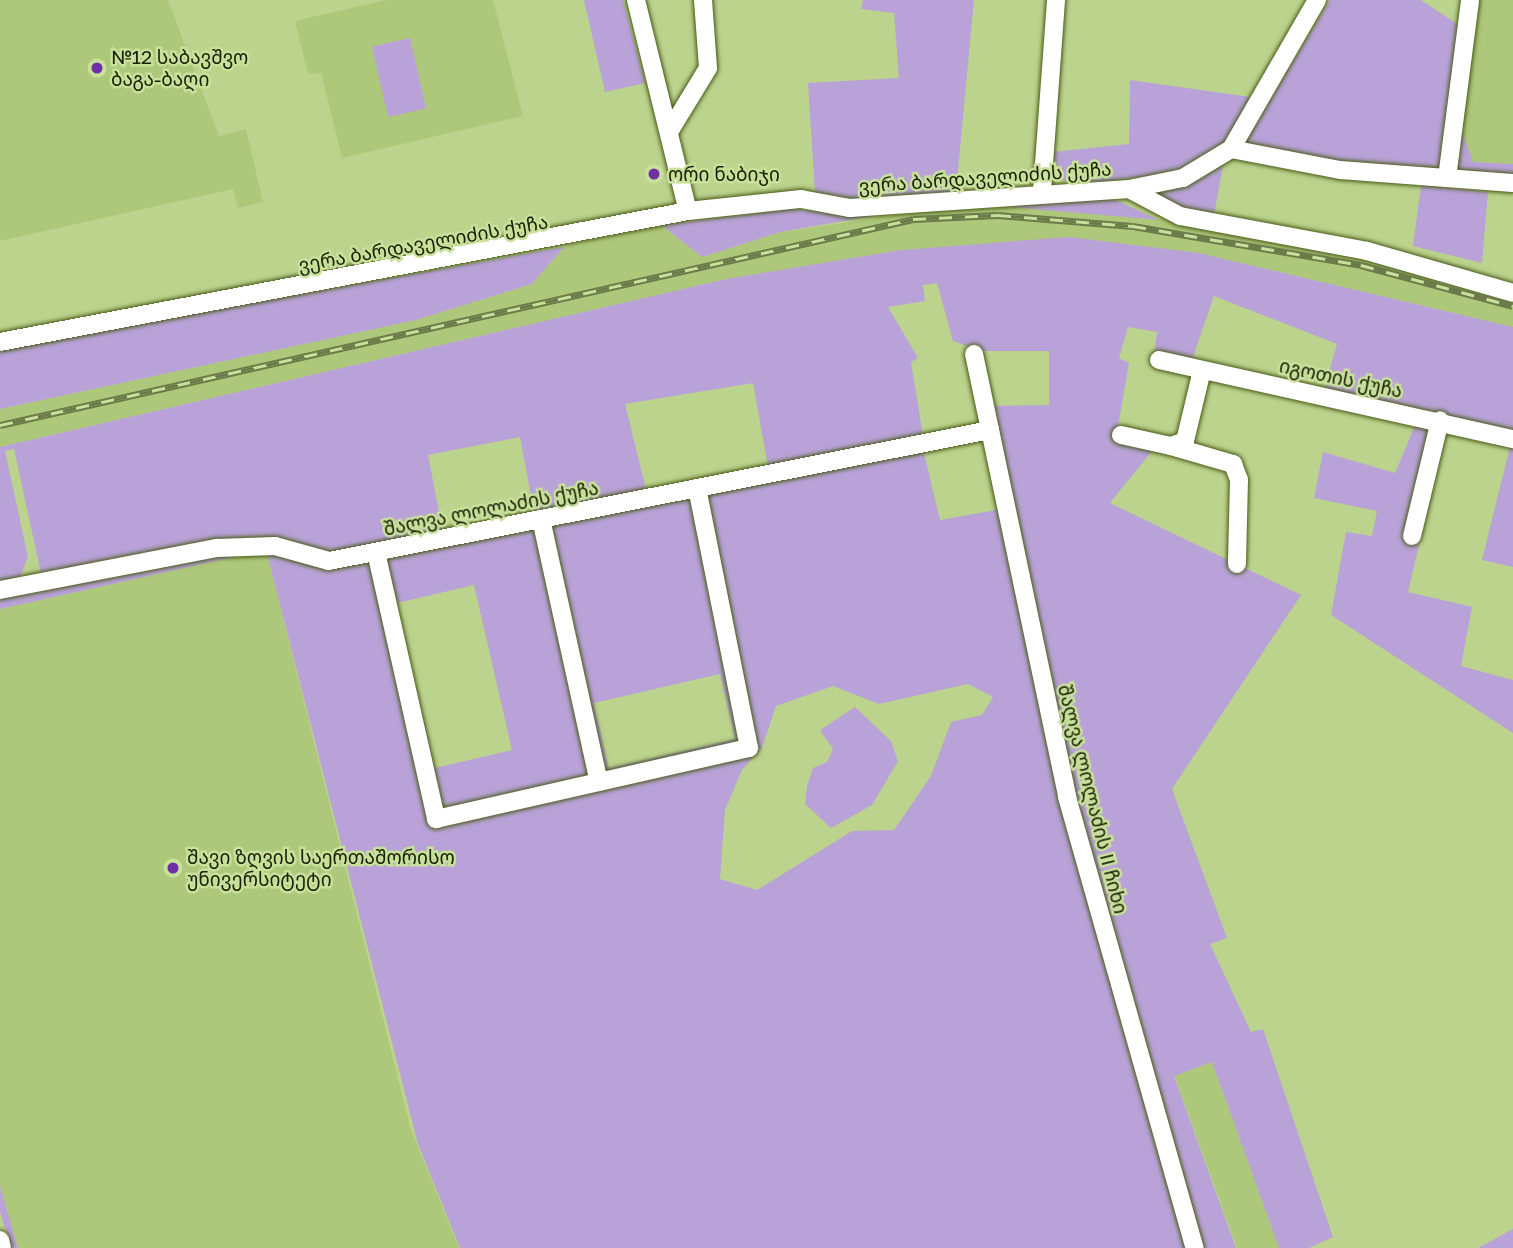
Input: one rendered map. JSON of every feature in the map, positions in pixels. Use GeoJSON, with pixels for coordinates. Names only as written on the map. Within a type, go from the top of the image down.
{"type":"FeatureCollection","features":[{"type":"Feature","properties":{"kind":"street"},"geometry":{"type":"LineString","coordinates":[[636,0],[688,211]]}},
{"type":"Feature","properties":{"kind":"street"},"geometry":{"type":"LineString","coordinates":[[669,132],[708,68],[703,0]]}},
{"type":"Feature","properties":{"kind":"street"},"geometry":{"type":"LineString","coordinates":[[1042,191],[1056,0]]}},
{"type":"Feature","properties":{"kind":"street"},"geometry":{"type":"LineString","coordinates":[[1317,0],[1231,149],[1340,170],[1513,183]]}},
{"type":"Feature","properties":{"kind":"street"},"geometry":{"type":"LineString","coordinates":[[1447,178],[1470,0]]}},
{"type":"Feature","properties":{"kind":"street","name":"ვერა ბარდაველიძის ქუჩა"},"geometry":{"type":"LineString","coordinates":[[0,342],[688,211],[801,199],[850,208],[1042,191],[1129,189],[1195,173],[1231,149]]}},
{"type":"Feature","properties":{"kind":"street"},"geometry":{"type":"LineString","coordinates":[[1129,189],[1180,216],[1367,251],[1513,293]]}},
{"type":"Feature","properties":{"kind":"street","name":"შალვა ლოლაძის II ჩიხი"},"geometry":{"type":"LineString","coordinates":[[974,354],[1067,797],[1195,1248]]}},
{"type":"Feature","properties":{"kind":"street","name":"იგოთის ქუჩა"},"geometry":{"type":"LineString","coordinates":[[1159,360],[1440,420],[1513,439]]}},
{"type":"Feature","properties":{"kind":"street"},"geometry":{"type":"LineString","coordinates":[[1171,446],[1190,434],[1202,370]]}},
{"type":"Feature","properties":{"kind":"street"},"geometry":{"type":"LineString","coordinates":[[1412,536],[1440,420]]}},
{"type":"Feature","properties":{"kind":"street","name":"შალვა ლოლაძის ქუჩა"},"geometry":{"type":"LineString","coordinates":[[0,590],[217,548],[275,546],[329,561],[990,430]]}},
{"type":"Feature","properties":{"kind":"street"},"geometry":{"type":"LineString","coordinates":[[1121,435],[1233,464],[1239,480],[1237,564]]}},
{"type":"Feature","properties":{"kind":"street"},"geometry":{"type":"LineString","coordinates":[[376,552],[436,819],[749,748],[697,488]]}},
{"type":"Feature","properties":{"kind":"street"},"geometry":{"type":"LineString","coordinates":[[541,519],[599,782]]}},
{"type":"Feature","properties":{"kind":"street"},"geometry":{"type":"LineString","coordinates":[[0,1240],[2,1248]]}},
{"type":"Feature","properties":{"kind":"shaded area","name":"№12 საბავშვო ბაგა-ბაღი"},"geometry":{"type":"Polygon","coordinates":[[[0,0],[168,0],[219,136],[246,129],[263,202],[238,208],[233,189],[0,241],[0,0]]]}},
{"type":"Feature","properties":{"kind":"shaded area"},"geometry":{"type":"Polygon","coordinates":[[[386,0],[493,0],[523,116],[342,158],[321,73],[308,74],[295,21],[386,0]]]}},
{"type":"Feature","properties":{"kind":"shaded area"},"geometry":{"type":"Polygon","coordinates":[[[584,0],[623,0],[645,83],[605,92],[584,0]]]}},
{"type":"Feature","properties":{"kind":"shaded area"},"geometry":{"type":"Polygon","coordinates":[[[863,0],[974,0],[956,192],[860,200],[815,192],[808,83],[899,78],[894,13],[861,9],[863,0]]]}},
{"type":"Feature","properties":{"kind":"shaded area"},"geometry":{"type":"Polygon","coordinates":[[[1330,0],[1421,0],[1463,28],[1440,168],[1339,164],[1244,143],[1330,0]]]}},
{"type":"Feature","properties":{"kind":"shaded area"},"geometry":{"type":"Polygon","coordinates":[[[1476,0],[1513,0],[1513,164],[1473,162],[1459,122],[1476,0]]]}},
{"type":"Feature","properties":{"kind":"shaded area"},"geometry":{"type":"Polygon","coordinates":[[[410,38],[426,108],[388,117],[372,47],[410,38]]]}},
{"type":"Feature","properties":{"kind":"shaded area"},"geometry":{"type":"Polygon","coordinates":[[[1130,80],[1250,97],[1226,142],[1208,159],[1171,173],[1083,184],[1061,180],[1053,152],[1129,144],[1130,80]]]}},
{"type":"Feature","properties":{"kind":"shaded area"},"geometry":{"type":"Polygon","coordinates":[[[1459,122],[1473,162],[1513,164],[1513,176],[1458,171],[1453,164],[1459,122]]]}},
{"type":"Feature","properties":{"kind":"shaded area"},"geometry":{"type":"Polygon","coordinates":[[[1223,166],[1213,220],[1181,214],[1153,193],[1223,166]]]}},
{"type":"Feature","properties":{"kind":"shaded area"},"geometry":{"type":"Polygon","coordinates":[[[1421,185],[1488,192],[1482,263],[1413,246],[1421,185]]]}},
{"type":"Feature","properties":{"kind":"shaded area"},"geometry":{"type":"Polygon","coordinates":[[[1111,198],[1159,220],[977,204],[1111,198]]]}},
{"type":"Feature","properties":{"kind":"shaded area"},"geometry":{"type":"Polygon","coordinates":[[[977,204],[1077,208],[1306,240],[1513,297],[1513,327],[1199,253],[726,279],[0,447],[0,409],[416,320],[532,284],[564,247],[661,225],[702,257],[780,232],[977,204]]]}},
{"type":"Feature","properties":{"kind":"shaded area"},"geometry":{"type":"Polygon","coordinates":[[[791,209],[848,214],[914,209],[780,232],[702,257],[661,225],[791,209]]]}},
{"type":"Feature","properties":{"kind":"shaded area"},"geometry":{"type":"Polygon","coordinates":[[[1069,237],[1199,253],[1513,327],[1513,430],[1324,389],[1337,344],[1214,296],[1191,363],[1154,355],[1157,332],[1128,327],[1119,358],[1129,363],[1116,438],[1156,446],[1110,503],[1301,595],[1172,789],[1227,938],[1210,944],[1251,1032],[1263,1029],[1333,1237],[1309,1248],[1279,1248],[1212,1062],[1174,1076],[1236,1248],[1203,1248],[1071,800],[988,406],[1049,405],[1049,351],[981,351],[953,341],[937,283],[923,285],[925,301],[888,307],[918,358],[911,362],[923,436],[768,467],[753,383],[625,404],[646,489],[534,512],[520,437],[428,455],[443,533],[329,558],[280,542],[42,578],[14,449],[5,451],[28,557],[19,580],[0,584],[0,447],[726,279],[901,250],[1069,237]]]}},
{"type":"Feature","properties":{"kind":"shaded area"},"geometry":{"type":"Polygon","coordinates":[[[564,247],[532,284],[416,320],[0,409],[0,348],[564,247]]]}},
{"type":"Feature","properties":{"kind":"shaded area"},"geometry":{"type":"Polygon","coordinates":[[[1416,423],[1431,427],[1408,539],[1420,541],[1408,592],[1472,607],[1461,666],[1513,680],[1513,733],[1331,615],[1346,532],[1372,536],[1377,511],[1314,498],[1323,452],[1395,473],[1416,423]]]}},
{"type":"Feature","properties":{"kind":"shaded area"},"geometry":{"type":"Polygon","coordinates":[[[1510,447],[1513,448],[1513,567],[1482,560],[1510,447]]]}},
{"type":"Feature","properties":{"kind":"shaded area"},"geometry":{"type":"Polygon","coordinates":[[[923,449],[940,520],[1002,509],[1053,761],[1186,1248],[460,1248],[418,1144],[266,550],[0,609],[0,593],[215,555],[270,549],[375,555],[433,822],[754,750],[702,492],[923,449]],[[968,684],[879,704],[833,686],[776,706],[762,748],[742,770],[725,810],[720,879],[757,890],[852,831],[894,830],[931,776],[951,722],[982,715],[993,697],[968,684]]]}},
{"type":"Feature","properties":{"kind":"shaded area"},"geometry":{"type":"Polygon","coordinates":[[[695,493],[743,744],[602,776],[544,522],[695,493]],[[720,674],[594,703],[609,768],[735,739],[720,674]]]}},
{"type":"Feature","properties":{"kind":"shaded area"},"geometry":{"type":"Polygon","coordinates":[[[538,524],[593,777],[438,812],[382,557],[538,524]],[[474,585],[397,603],[435,768],[512,750],[474,585]]]}},
{"type":"Feature","properties":{"kind":"shaded area","name":"შავი ზღვის საერთაშორისო უნივერსიტეტი"},"geometry":{"type":"Polygon","coordinates":[[[266,550],[410,1127],[459,1248],[18,1248],[0,1186],[0,609],[266,550]]]}},
{"type":"Feature","properties":{"kind":"shaded area"},"geometry":{"type":"Polygon","coordinates":[[[855,707],[891,741],[898,761],[872,805],[831,828],[805,804],[807,786],[813,768],[827,762],[833,749],[820,730],[855,707]]]}},
{"type":"Feature","properties":{"kind":"shaded area"},"geometry":{"type":"Polygon","coordinates":[[[1212,1062],[1280,1248],[1237,1248],[1174,1076],[1212,1062]]]}},
{"type":"Feature","properties":{"kind":"shaded area"},"geometry":{"type":"Polygon","coordinates":[[[0,1186],[18,1248],[11,1248],[0,1212],[0,1186]]]}},
{"type":"Feature","properties":{"kind":"shaded area"},"geometry":{"type":"Polygon","coordinates":[[[1513,1229],[1513,1248],[1478,1248],[1513,1229]]]}},
{"type":"Feature","properties":{"kind":"railway"},"geometry":{"type":"LineString","coordinates":[[0,425],[913,219],[998,215],[1133,226],[1361,265],[1513,306]]}},
{"type":"Feature","properties":{"kind":"place","name":"№12 საბავშვო ბაგა-ბაღი"},"geometry":{"type":"Point","coordinates":[97,68]}},
{"type":"Feature","properties":{"kind":"place","name":"ორი ნაბიჯი"},"geometry":{"type":"Point","coordinates":[654,174]}},
{"type":"Feature","properties":{"kind":"place","name":"შავი ზღვის საერთაშორისო უნივერსიტეტი"},"geometry":{"type":"Point","coordinates":[173,868]}}]}
